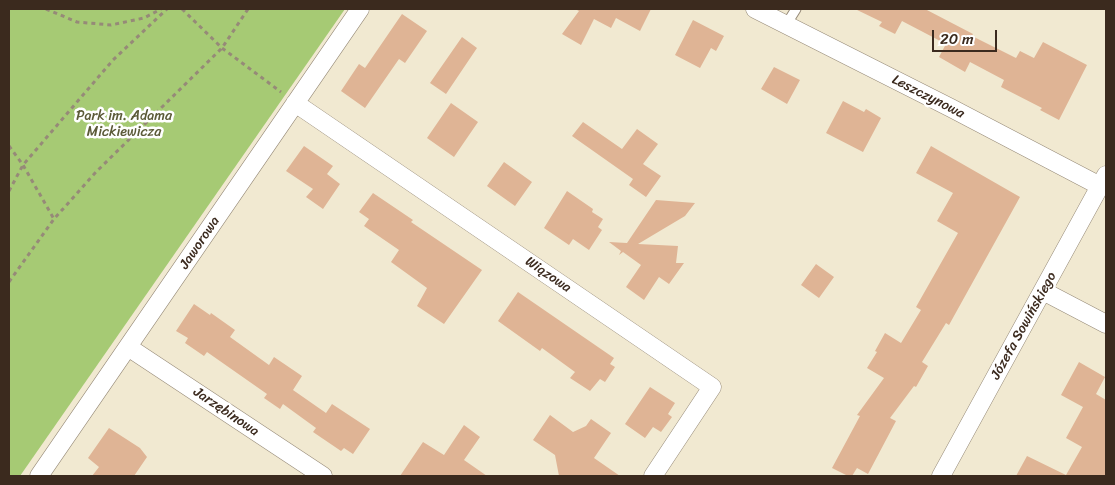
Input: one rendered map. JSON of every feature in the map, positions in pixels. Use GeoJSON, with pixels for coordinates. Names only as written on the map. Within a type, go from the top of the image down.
{"type":"FeatureCollection","features":[{"type":"Feature","properties":{"kind":"street","name":"Jaworowa"},"geometry":{"type":"LineString","coordinates":[[38,476],[360,9]]}},
{"type":"Feature","properties":{"kind":"street","name":"Leszczynowa"},"geometry":{"type":"LineString","coordinates":[[754,9],[951,108],[1103,181]]}},
{"type":"Feature","properties":{"kind":"street","name":"Wiązowa"},"geometry":{"type":"LineString","coordinates":[[295,103],[712,387],[653,476]]}},
{"type":"Feature","properties":{"kind":"street","name":"Józefa Sowińskiego"},"geometry":{"type":"LineString","coordinates":[[940,476],[1103,181]]}},
{"type":"Feature","properties":{"kind":"street"},"geometry":{"type":"LineString","coordinates":[[1042,291],[1106,324]]}},
{"type":"Feature","properties":{"kind":"street","name":"Jarzębinowa"},"geometry":{"type":"LineString","coordinates":[[128,347],[323,476]]}},
{"type":"Feature","properties":{"kind":"lane"},"geometry":{"type":"LineString","coordinates":[[786,25],[796,9]]}},
{"type":"Feature","properties":{"kind":"path"},"geometry":{"type":"LineString","coordinates":[[46,9],[77,22],[111,25],[144,18],[161,9]]}},
{"type":"Feature","properties":{"kind":"path"},"geometry":{"type":"LineString","coordinates":[[9,191],[23,165],[113,60],[166,9]]}},
{"type":"Feature","properties":{"kind":"path"},"geometry":{"type":"LineString","coordinates":[[182,9],[222,48],[295,103]]}},
{"type":"Feature","properties":{"kind":"path"},"geometry":{"type":"LineString","coordinates":[[9,282],[54,219],[96,172],[222,48],[248,9]]}},
{"type":"Feature","properties":{"kind":"path"},"geometry":{"type":"LineString","coordinates":[[9,146],[23,165],[54,219]]}},
{"type":"Feature","properties":{"kind":"green space","name":"Park im. Adama Mickiewicza"},"geometry":{"type":"Polygon","coordinates":[[[9,9],[345,9],[20,476],[9,476],[9,9]]]}},
{"type":"Feature","properties":{"kind":"building"},"geometry":{"type":"Polygon","coordinates":[[[575,9],[651,9],[640,31],[616,18],[611,28],[594,19],[581,45],[562,34],[579,11],[575,9]]]}},
{"type":"Feature","properties":{"kind":"building"},"geometry":{"type":"Polygon","coordinates":[[[855,9],[925,9],[1016,58],[1020,51],[1034,58],[1043,42],[1087,65],[1059,120],[1040,110],[1042,108],[1001,87],[1004,80],[970,62],[965,72],[939,57],[946,44],[902,21],[895,34],[879,26],[882,22],[855,9]]]}},
{"type":"Feature","properties":{"kind":"building"},"geometry":{"type":"Polygon","coordinates":[[[402,14],[427,31],[405,63],[399,59],[365,108],[341,91],[359,64],[365,68],[402,14]]]}},
{"type":"Feature","properties":{"kind":"building"},"geometry":{"type":"Polygon","coordinates":[[[693,20],[724,36],[716,51],[711,48],[700,68],[675,55],[693,20]]]}},
{"type":"Feature","properties":{"kind":"building"},"geometry":{"type":"Polygon","coordinates":[[[462,37],[477,48],[446,94],[430,83],[462,37]]]}},
{"type":"Feature","properties":{"kind":"building"},"geometry":{"type":"Polygon","coordinates":[[[774,67],[800,80],[787,104],[761,89],[774,67]]]}},
{"type":"Feature","properties":{"kind":"building"},"geometry":{"type":"Polygon","coordinates":[[[843,101],[864,112],[866,109],[881,118],[863,152],[826,133],[843,101]]]}},
{"type":"Feature","properties":{"kind":"building"},"geometry":{"type":"Polygon","coordinates":[[[451,103],[478,122],[454,157],[427,138],[451,103]]]}},
{"type":"Feature","properties":{"kind":"building"},"geometry":{"type":"Polygon","coordinates":[[[583,122],[622,149],[637,129],[658,144],[643,164],[661,176],[646,197],[629,185],[633,179],[572,136],[583,122]]]}},
{"type":"Feature","properties":{"kind":"building"},"geometry":{"type":"Polygon","coordinates":[[[304,146],[333,166],[327,174],[340,184],[323,209],[306,197],[313,189],[286,171],[304,146]]]}},
{"type":"Feature","properties":{"kind":"building"},"geometry":{"type":"Polygon","coordinates":[[[931,146],[1020,197],[949,325],[946,323],[922,362],[928,366],[916,387],[914,386],[890,418],[896,421],[868,474],[857,468],[852,476],[848,476],[832,468],[860,416],[857,415],[884,378],[867,368],[877,352],[875,351],[885,333],[901,343],[921,310],[916,307],[958,233],[937,221],[953,193],[916,173],[931,146]]]}},
{"type":"Feature","properties":{"kind":"building"},"geometry":{"type":"Polygon","coordinates":[[[504,162],[532,182],[515,206],[487,186],[504,162]]]}},
{"type":"Feature","properties":{"kind":"building"},"geometry":{"type":"Polygon","coordinates":[[[567,191],[593,209],[592,212],[603,219],[598,227],[602,230],[589,250],[573,239],[569,245],[544,228],[567,191]]]}},
{"type":"Feature","properties":{"kind":"building"},"geometry":{"type":"Polygon","coordinates":[[[373,193],[413,220],[411,222],[482,270],[444,324],[417,306],[427,288],[391,262],[399,250],[364,226],[369,219],[359,212],[373,193]]]}},
{"type":"Feature","properties":{"kind":"building"},"geometry":{"type":"Polygon","coordinates":[[[656,200],[695,203],[685,216],[638,244],[678,246],[676,263],[684,263],[669,284],[659,277],[644,300],[626,287],[641,265],[623,252],[619,255],[621,251],[609,242],[627,243],[656,200]]]}},
{"type":"Feature","properties":{"kind":"building"},"geometry":{"type":"Polygon","coordinates":[[[816,264],[834,277],[819,298],[801,285],[816,264]]]}},
{"type":"Feature","properties":{"kind":"building"},"geometry":{"type":"Polygon","coordinates":[[[518,292],[614,358],[610,364],[615,367],[605,382],[600,379],[590,391],[570,378],[575,372],[542,348],[540,351],[498,321],[518,292]]]}},
{"type":"Feature","properties":{"kind":"building"},"geometry":{"type":"Polygon","coordinates":[[[194,304],[210,315],[211,313],[235,330],[230,337],[269,365],[274,357],[302,376],[293,390],[326,413],[332,404],[370,429],[353,454],[344,448],[341,451],[313,432],[316,428],[283,404],[280,409],[264,398],[267,394],[207,352],[204,356],[185,343],[188,338],[176,331],[194,304]]]}},
{"type":"Feature","properties":{"kind":"building"},"geometry":{"type":"Polygon","coordinates":[[[1079,362],[1105,377],[1096,394],[1106,400],[1106,476],[1016,476],[1027,456],[1066,475],[1082,447],[1066,438],[1083,407],[1061,395],[1079,362]]]}},
{"type":"Feature","properties":{"kind":"building"},"geometry":{"type":"Polygon","coordinates":[[[650,387],[675,403],[668,414],[672,417],[661,432],[653,427],[645,438],[625,424],[650,387]]]}},
{"type":"Feature","properties":{"kind":"building"},"geometry":{"type":"Polygon","coordinates":[[[550,415],[573,432],[586,426],[591,419],[611,433],[594,458],[620,476],[559,476],[555,455],[533,440],[550,415]]]}},
{"type":"Feature","properties":{"kind":"building"},"geometry":{"type":"Polygon","coordinates":[[[464,425],[480,437],[464,460],[487,476],[400,476],[423,442],[444,455],[464,425]]]}},
{"type":"Feature","properties":{"kind":"building"},"geometry":{"type":"Polygon","coordinates":[[[109,428],[140,448],[147,457],[134,476],[92,476],[99,467],[88,458],[109,428]]]}}]}
